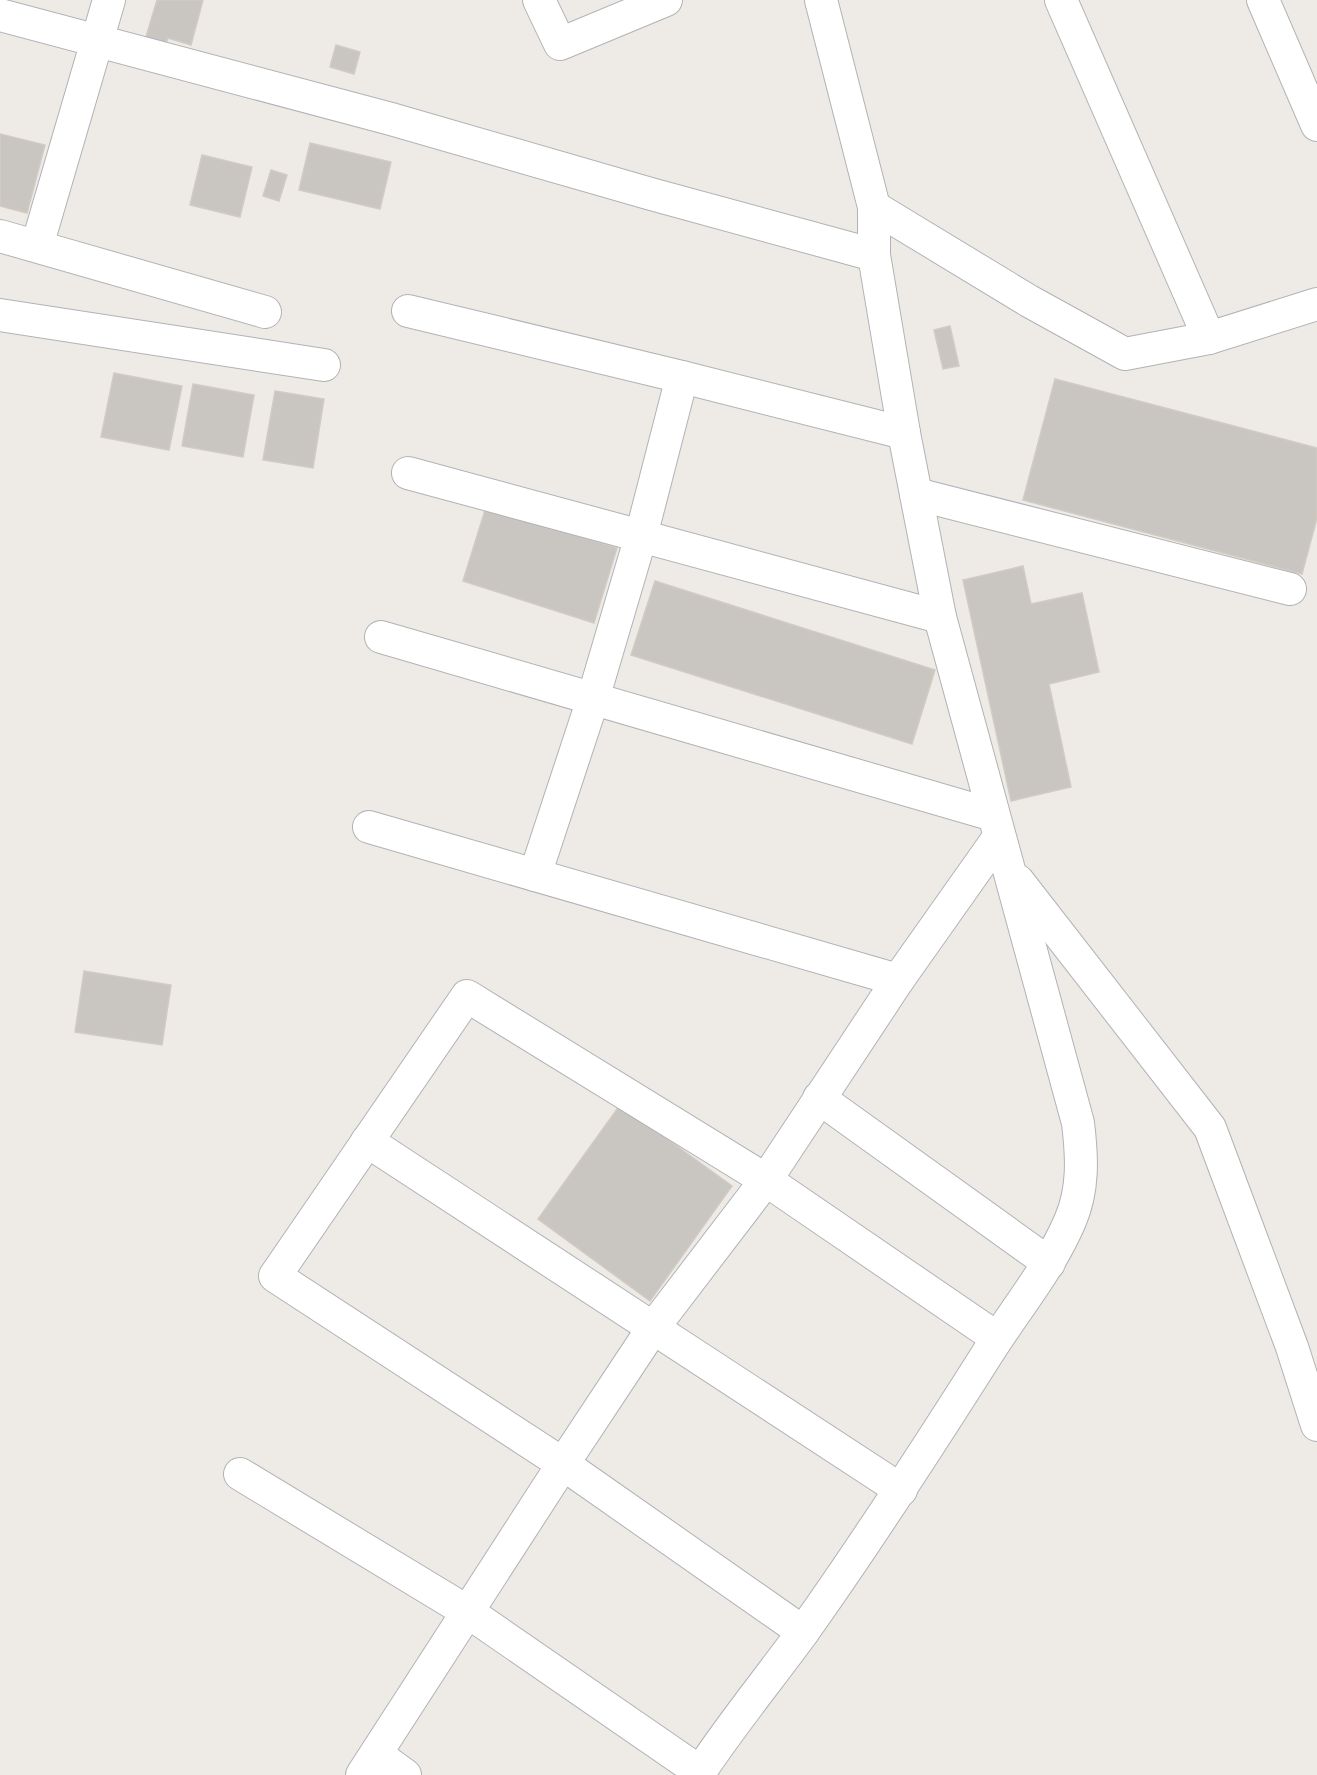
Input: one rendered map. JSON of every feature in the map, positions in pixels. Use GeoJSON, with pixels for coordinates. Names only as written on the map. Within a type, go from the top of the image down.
{"type":"FeatureCollection","features":[{"type":"Feature","properties":{"kind":"street"},"geometry":{"type":"LineString","coordinates":[[37,246],[109,0]]}},
{"type":"Feature","properties":{"kind":"street"},"geometry":{"type":"LineString","coordinates":[[539,0],[560,44],[666,0]]}},
{"type":"Feature","properties":{"kind":"street"},"geometry":{"type":"LineString","coordinates":[[240,1474],[468,1611],[698,1773],[802,1632],[901,1490],[997,1338],[1049,1263],[1071,1220],[1082,1175],[1078,1123],[940,617],[904,433],[874,255],[874,207],[821,0]]}},
{"type":"Feature","properties":{"kind":"street"},"geometry":{"type":"LineString","coordinates":[[1061,0],[1209,338]]}},
{"type":"Feature","properties":{"kind":"street"},"geometry":{"type":"LineString","coordinates":[[1263,0],[1317,125]]}},
{"type":"Feature","properties":{"kind":"street"},"geometry":{"type":"LineString","coordinates":[[0,15],[392,119],[651,194],[874,255]]}},
{"type":"Feature","properties":{"kind":"street"},"geometry":{"type":"LineString","coordinates":[[874,207],[1029,301],[1125,354],[1209,338],[1317,304]]}},
{"type":"Feature","properties":{"kind":"street"},"geometry":{"type":"LineString","coordinates":[[0,236],[265,312]]}},
{"type":"Feature","properties":{"kind":"street"},"geometry":{"type":"LineString","coordinates":[[194,345],[204,294]]}},
{"type":"Feature","properties":{"kind":"street"},"geometry":{"type":"LineString","coordinates":[[408,311],[682,376],[904,433]]}},
{"type":"Feature","properties":{"kind":"street"},"geometry":{"type":"LineString","coordinates":[[0,315],[324,365]]}},
{"type":"Feature","properties":{"kind":"street"},"geometry":{"type":"LineString","coordinates":[[535,875],[593,699],[641,536],[682,376]]}},
{"type":"Feature","properties":{"kind":"street"},"geometry":{"type":"LineString","coordinates":[[408,473],[940,617]]}},
{"type":"Feature","properties":{"kind":"street"},"geometry":{"type":"LineString","coordinates":[[916,494],[1290,590]]}},
{"type":"Feature","properties":{"kind":"street"},"geometry":{"type":"LineString","coordinates":[[381,637],[593,699],[996,826]]}},
{"type":"Feature","properties":{"kind":"street"},"geometry":{"type":"LineString","coordinates":[[405,1775],[369,1765],[653,1328],[766,1180],[996,826]]}},
{"type":"Feature","properties":{"kind":"street"},"geometry":{"type":"LineString","coordinates":[[369,828],[898,980]]}},
{"type":"Feature","properties":{"kind":"street"},"geometry":{"type":"LineString","coordinates":[[1008,868],[1210,1128],[1292,1347],[1317,1425]]}},
{"type":"Feature","properties":{"kind":"street"},"geometry":{"type":"LineString","coordinates":[[802,1632],[563,1464],[275,1276],[467,996],[766,1180],[997,1338]]}},
{"type":"Feature","properties":{"kind":"street"},"geometry":{"type":"LineString","coordinates":[[819,1098],[1049,1263]]}},
{"type":"Feature","properties":{"kind":"street"},"geometry":{"type":"LineString","coordinates":[[367,1141],[901,1490]]}},
{"type":"Feature","properties":{"kind":"building"},"geometry":{"type":"Polygon","coordinates":[[[157,0],[203,0],[191,45],[168,38],[166,43],[146,37],[157,0]]]}},
{"type":"Feature","properties":{"kind":"building"},"geometry":{"type":"Polygon","coordinates":[[[336,45],[360,52],[354,74],[330,67],[336,45]]]}},
{"type":"Feature","properties":{"kind":"building"},"geometry":{"type":"Polygon","coordinates":[[[0,134],[45,145],[27,213],[0,206],[0,134]]]}},
{"type":"Feature","properties":{"kind":"building"},"geometry":{"type":"Polygon","coordinates":[[[310,143],[391,162],[380,209],[299,190],[310,143]]]}},
{"type":"Feature","properties":{"kind":"building"},"geometry":{"type":"Polygon","coordinates":[[[202,155],[252,167],[240,217],[190,205],[202,155]]]}},
{"type":"Feature","properties":{"kind":"building"},"geometry":{"type":"Polygon","coordinates":[[[271,170],[287,175],[279,201],[263,196],[271,170]]]}},
{"type":"Feature","properties":{"kind":"building"},"geometry":{"type":"Polygon","coordinates":[[[950,326],[959,366],[943,369],[934,330],[950,326]]]}},
{"type":"Feature","properties":{"kind":"building"},"geometry":{"type":"Polygon","coordinates":[[[114,373],[182,386],[169,450],[101,437],[114,373]]]}},
{"type":"Feature","properties":{"kind":"building"},"geometry":{"type":"Polygon","coordinates":[[[1055,379],[1317,448],[1317,518],[1302,574],[1023,500],[1055,379]]]}},
{"type":"Feature","properties":{"kind":"building"},"geometry":{"type":"Polygon","coordinates":[[[193,384],[254,395],[243,457],[182,446],[193,384]]]}},
{"type":"Feature","properties":{"kind":"building"},"geometry":{"type":"Polygon","coordinates":[[[275,391],[324,399],[313,468],[263,460],[275,391]]]}},
{"type":"Feature","properties":{"kind":"building"},"geometry":{"type":"Polygon","coordinates":[[[486,507],[617,548],[594,623],[463,581],[486,507]]]}},
{"type":"Feature","properties":{"kind":"building"},"geometry":{"type":"Polygon","coordinates":[[[1023,566],[1031,604],[1082,593],[1099,672],[1049,684],[1071,787],[1011,801],[963,580],[1023,566]]]}},
{"type":"Feature","properties":{"kind":"building"},"geometry":{"type":"Polygon","coordinates":[[[655,581],[935,670],[912,744],[631,655],[655,581]]]}},
{"type":"Feature","properties":{"kind":"building"},"geometry":{"type":"Polygon","coordinates":[[[84,971],[171,985],[162,1045],[75,1032],[84,971]]]}},
{"type":"Feature","properties":{"kind":"building"},"geometry":{"type":"Polygon","coordinates":[[[620,1105],[732,1186],[650,1301],[538,1219],[620,1105]]]}}]}
